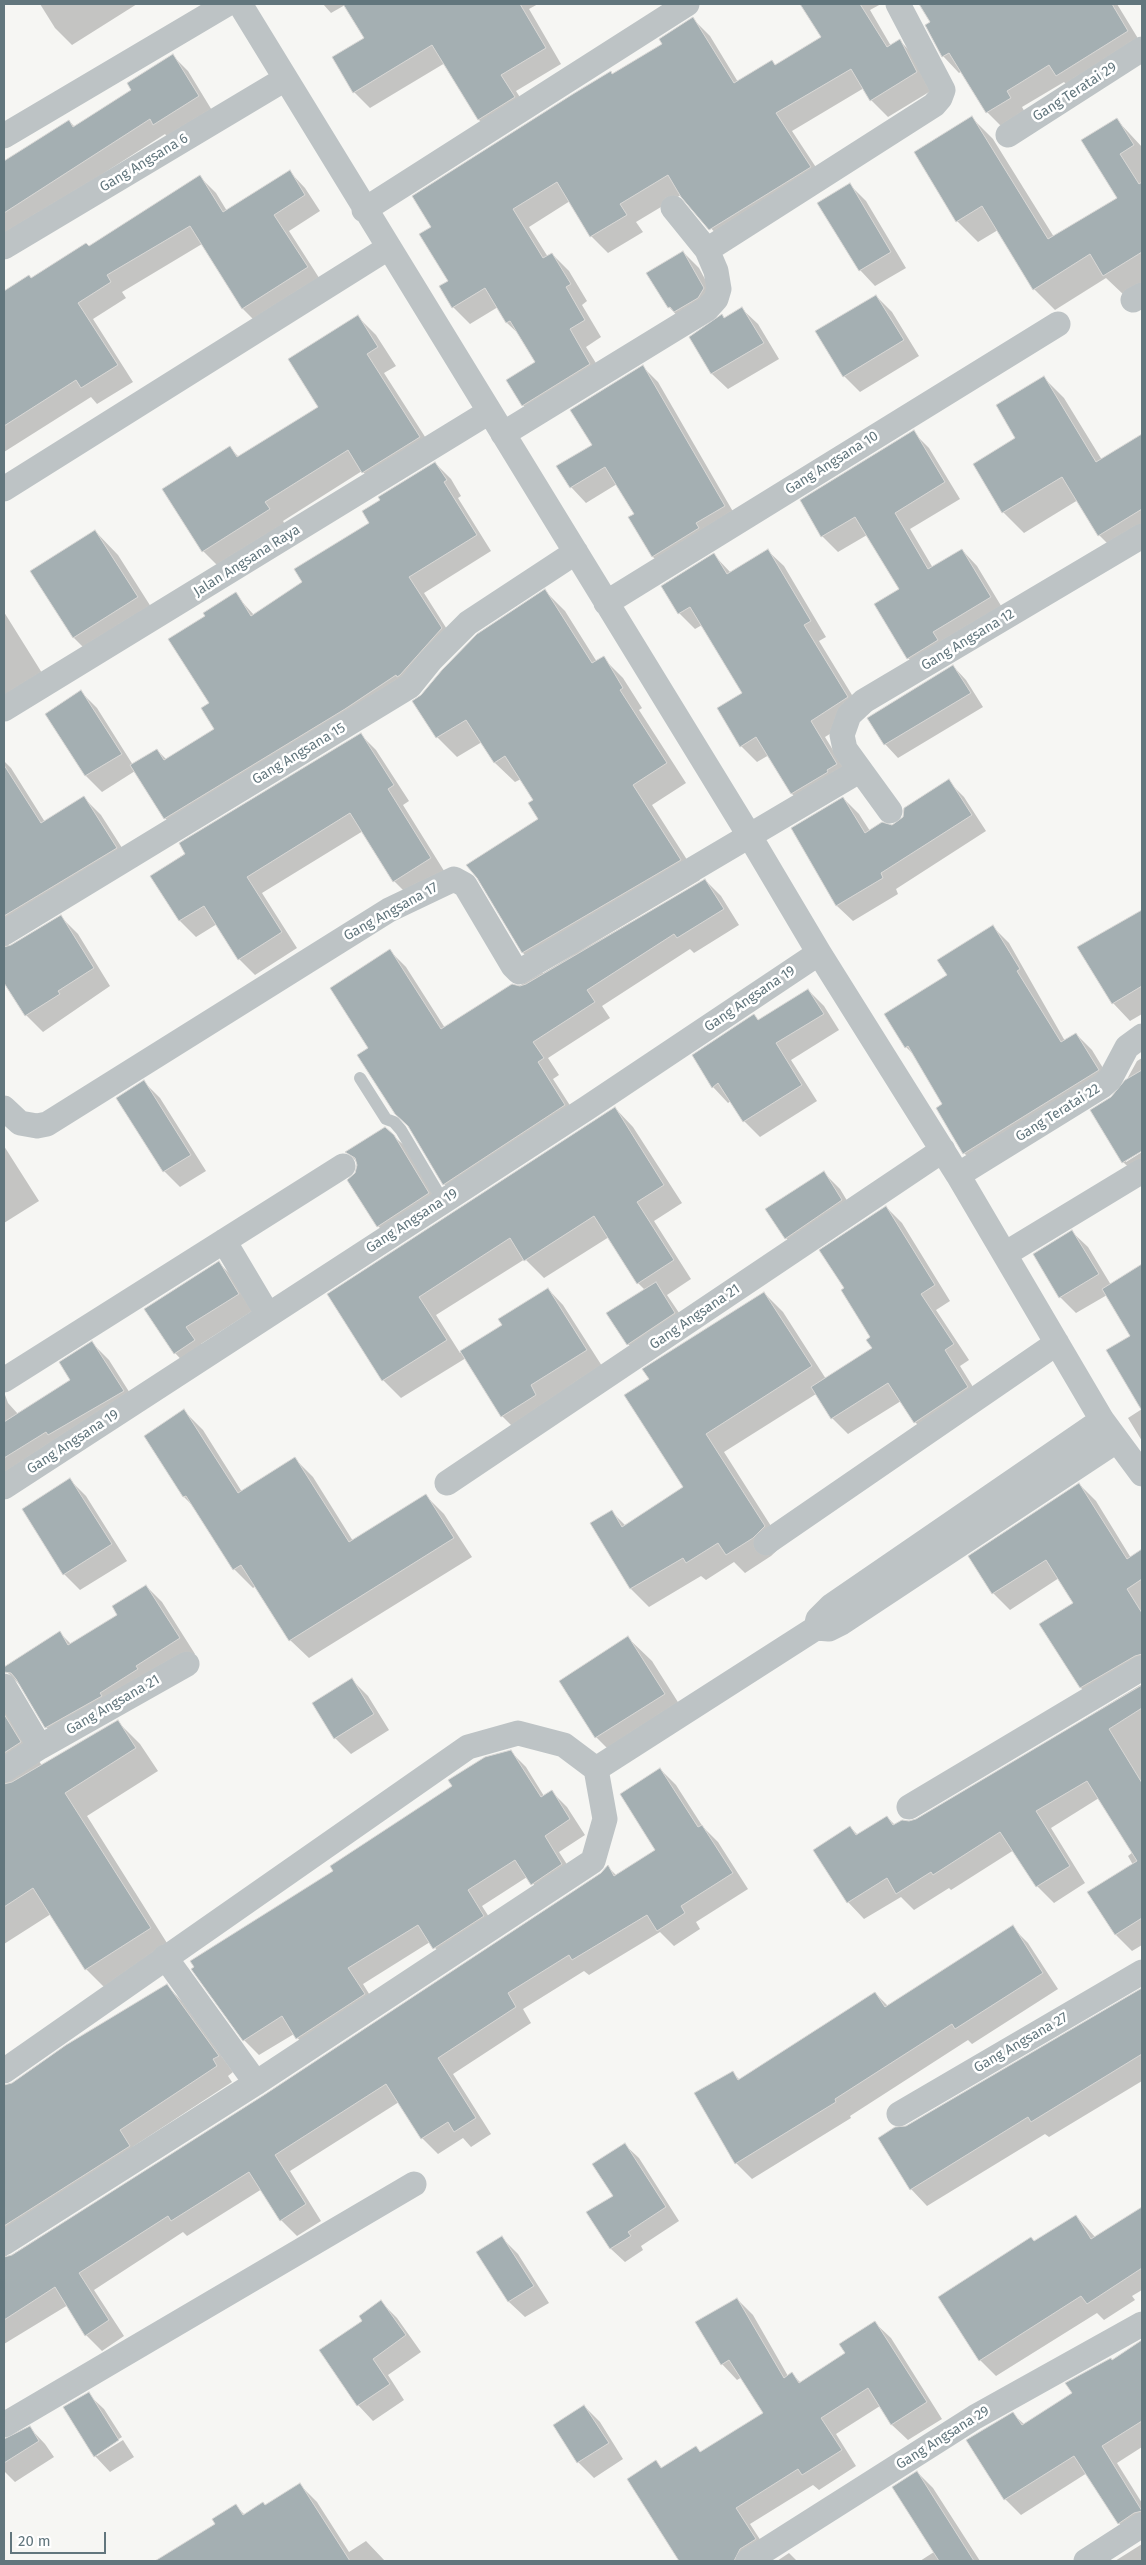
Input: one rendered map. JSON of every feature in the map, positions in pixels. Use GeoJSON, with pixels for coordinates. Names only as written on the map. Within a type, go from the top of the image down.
{"type":"FeatureCollection","features":[{"type":"Feature","properties":{"kind":"street"},"geometry":{"type":"LineString","coordinates":[[4,136],[227,4]]}},
{"type":"Feature","properties":{"kind":"street"},"geometry":{"type":"LineString","coordinates":[[240,4],[364,210],[750,835],[819,953],[943,1150],[1102,1420],[1142,1474]]}},
{"type":"Feature","properties":{"kind":"street"},"geometry":{"type":"LineString","coordinates":[[364,210],[687,4]]}},
{"type":"Feature","properties":{"kind":"street"},"geometry":{"type":"LineString","coordinates":[[707,250],[934,105],[940,98],[943,90],[898,4]]}},
{"type":"Feature","properties":{"kind":"street","name":"Gang Teratai 29"},"geometry":{"type":"LineString","coordinates":[[1008,135],[1142,49]]}},
{"type":"Feature","properties":{"kind":"street","name":"Gang Angsana 6"},"geometry":{"type":"LineString","coordinates":[[4,246],[285,78]]}},
{"type":"Feature","properties":{"kind":"street"},"geometry":{"type":"LineString","coordinates":[[502,434],[707,309],[716,299],[719,289],[716,271],[707,250],[673,208]]}},
{"type":"Feature","properties":{"kind":"street"},"geometry":{"type":"LineString","coordinates":[[4,489],[388,248]]}},
{"type":"Feature","properties":{"kind":"street","name":"Gang Angsana 10"},"geometry":{"type":"LineString","coordinates":[[606,602],[1058,324]]}},
{"type":"Feature","properties":{"kind":"street","name":"Jalan Angsana Raya"},"geometry":{"type":"LineString","coordinates":[[4,709],[489,412]]}},
{"type":"Feature","properties":{"kind":"street","name":"Gang Angsana 12"},"geometry":{"type":"LineString","coordinates":[[890,811],[859,771],[845,749],[842,735],[849,715],[864,701],[1142,536]]}},
{"type":"Feature","properties":{"kind":"street","name":"Gang Angsana 15"},"geometry":{"type":"LineString","coordinates":[[4,933],[410,686],[431,660],[468,623],[576,552]]}},
{"type":"Feature","properties":{"kind":"street"},"geometry":{"type":"LineString","coordinates":[[750,835],[859,771]]}},
{"type":"Feature","properties":{"kind":"street","name":"Gang Angsana 17"},"geometry":{"type":"LineString","coordinates":[[4,1108],[20,1124],[37,1126],[48,1124],[389,910],[449,880],[454,879],[465,885],[513,966],[519,972],[750,835]]}},
{"type":"Feature","properties":{"kind":"street","name":"Gang Angsana 19"},"geometry":{"type":"LineString","coordinates":[[4,1487],[819,953]]}},
{"type":"Feature","properties":{"kind":"street","name":"Gang Teratai 22"},"geometry":{"type":"LineString","coordinates":[[958,1175],[1102,1086],[1110,1079],[1127,1047],[1142,1036]]}},
{"type":"Feature","properties":{"kind":"street","name":"Gang Angsana 21"},"geometry":{"type":"LineString","coordinates":[[447,1483],[943,1150]]}},
{"type":"Feature","properties":{"kind":"street"},"geometry":{"type":"LineString","coordinates":[[4,1380],[344,1166]]}},
{"type":"Feature","properties":{"kind":"street"},"geometry":{"type":"LineString","coordinates":[[1005,1254],[1142,1171]]}},
{"type":"Feature","properties":{"kind":"street"},"geometry":{"type":"LineString","coordinates":[[224,1241],[268,1314]]}},
{"type":"Feature","properties":{"kind":"street"},"geometry":{"type":"LineString","coordinates":[[766,1543],[1057,1343]]}},
{"type":"Feature","properties":{"kind":"street"},"geometry":{"type":"LineString","coordinates":[[816,1628],[818,1619],[831,1606],[1102,1420]]}},
{"type":"Feature","properties":{"kind":"street"},"geometry":{"type":"LineString","coordinates":[[596,1769],[816,1628],[829,1629],[841,1624],[1116,1441]]}},
{"type":"Feature","properties":{"kind":"street","name":"Gang Angsana 21"},"geometry":{"type":"LineString","coordinates":[[4,1770],[40,1747],[187,1664]]}},
{"type":"Feature","properties":{"kind":"street"},"geometry":{"type":"LineString","coordinates":[[909,1807],[1142,1668]]}},
{"type":"Feature","properties":{"kind":"street"},"geometry":{"type":"LineString","coordinates":[[4,1686],[40,1747]]}},
{"type":"Feature","properties":{"kind":"street"},"geometry":{"type":"LineString","coordinates":[[4,2071],[468,1747],[518,1733],[564,1745],[596,1769],[606,1819],[593,1861],[256,2084],[4,2243]]}},
{"type":"Feature","properties":{"kind":"street"},"geometry":{"type":"LineString","coordinates":[[165,1957],[256,2084]]}},
{"type":"Feature","properties":{"kind":"street","name":"Gang Angsana 27"},"geometry":{"type":"LineString","coordinates":[[899,2114],[1142,1972]]}},
{"type":"Feature","properties":{"kind":"street"},"geometry":{"type":"LineString","coordinates":[[4,2425],[414,2184]]}},
{"type":"Feature","properties":{"kind":"street","name":"Gang Angsana 29"},"geometry":{"type":"LineString","coordinates":[[748,2561],[975,2417],[1142,2324]]}},
{"type":"Feature","properties":{"kind":"street"},"geometry":{"type":"LineString","coordinates":[[1086,2561],[1142,2525]]}},
{"type":"Feature","properties":{"kind":"lane"},"geometry":{"type":"LineString","coordinates":[[360,1078],[386,1119],[394,1122],[401,1130],[443,1201]]}},
{"type":"Feature","properties":{"kind":"building"},"geometry":{"type":"Polygon","coordinates":[[[343,4],[520,4],[546,48],[501,75],[515,97],[478,120],[432,45],[353,93],[332,57],[364,38],[343,4]]]}},
{"type":"Feature","properties":{"kind":"building"},"geometry":{"type":"Polygon","coordinates":[[[800,4],[860,4],[887,47],[900,39],[917,72],[870,101],[851,69],[776,113],[811,167],[709,230],[681,197],[668,175],[620,204],[627,215],[590,237],[557,182],[513,209],[543,258],[552,253],[571,284],[566,287],[585,320],[570,329],[590,364],[522,406],[506,380],[535,362],[510,321],[506,323],[485,288],[452,308],[439,286],[448,281],[419,234],[431,227],[412,196],[573,94],[611,71],[612,74],[662,44],[659,39],[693,17],[734,83],[772,60],[775,65],[821,37],[800,4]]]}},
{"type":"Feature","properties":{"kind":"building"},"geometry":{"type":"Polygon","coordinates":[[[919,4],[1112,4],[1128,31],[1056,76],[1049,65],[1007,91],[1011,98],[986,113],[949,53],[942,57],[925,25],[930,22],[919,4]]]}},
{"type":"Feature","properties":{"kind":"building"},"geometry":{"type":"Polygon","coordinates":[[[173,54],[199,96],[153,125],[150,119],[4,213],[4,161],[69,120],[73,127],[131,90],[127,83],[173,54]]]}},
{"type":"Feature","properties":{"kind":"building"},"geometry":{"type":"Polygon","coordinates":[[[972,116],[1048,239],[1117,198],[1081,140],[1117,118],[1134,145],[1120,154],[1139,184],[1142,182],[1142,252],[1103,276],[1090,254],[1033,290],[982,206],[956,222],[914,152],[972,116]]]}},
{"type":"Feature","properties":{"kind":"building"},"geometry":{"type":"Polygon","coordinates":[[[290,170],[305,195],[274,215],[308,267],[242,309],[190,226],[107,275],[111,282],[78,303],[118,365],[81,388],[76,380],[4,426],[4,291],[29,275],[31,278],[86,243],[89,246],[200,175],[223,212],[290,170]]]}},
{"type":"Feature","properties":{"kind":"building"},"geometry":{"type":"Polygon","coordinates":[[[850,183],[891,252],[859,271],[817,203],[850,183]]]}},
{"type":"Feature","properties":{"kind":"building"},"geometry":{"type":"Polygon","coordinates":[[[683,251],[704,288],[698,298],[674,312],[670,307],[668,308],[646,273],[683,251]]]}},
{"type":"Feature","properties":{"kind":"building"},"geometry":{"type":"Polygon","coordinates":[[[876,295],[904,340],[843,377],[815,331],[876,295]]]}},
{"type":"Feature","properties":{"kind":"building"},"geometry":{"type":"Polygon","coordinates":[[[742,307],[764,343],[711,374],[689,337],[722,314],[724,318],[742,307]]]}},
{"type":"Feature","properties":{"kind":"building"},"geometry":{"type":"Polygon","coordinates":[[[358,315],[378,347],[367,354],[420,437],[362,473],[348,450],[265,502],[270,509],[202,552],[162,489],[230,446],[237,457],[318,407],[288,359],[358,315]]]}},
{"type":"Feature","properties":{"kind":"building"},"geometry":{"type":"Polygon","coordinates":[[[643,365],[725,506],[696,523],[699,528],[652,557],[628,517],[634,514],[605,467],[570,488],[556,466],[592,445],[570,410],[643,365]]]}},
{"type":"Feature","properties":{"kind":"building"},"geometry":{"type":"Polygon","coordinates":[[[1044,376],[1096,462],[1142,434],[1142,509],[1098,536],[1062,477],[1002,513],[973,464],[1015,438],[996,405],[1044,376]]]}},
{"type":"Feature","properties":{"kind":"building"},"geometry":{"type":"Polygon","coordinates":[[[914,430],[945,482],[895,513],[928,569],[962,549],[991,597],[933,632],[938,640],[907,659],[874,604],[899,589],[855,517],[821,537],[800,500],[914,430]]]}},
{"type":"Feature","properties":{"kind":"building"},"geometry":{"type":"Polygon","coordinates":[[[435,462],[447,480],[444,482],[477,535],[409,577],[442,628],[400,675],[397,677],[396,675],[345,709],[164,819],[130,765],[157,749],[164,760],[214,729],[201,708],[209,703],[168,639],[205,616],[203,613],[236,592],[251,616],[302,582],[294,569],[369,523],[362,511],[380,500],[378,497],[435,462]]]}},
{"type":"Feature","properties":{"kind":"building"},"geometry":{"type":"Polygon","coordinates":[[[95,530],[138,597],[73,638],[30,571],[95,530]]]}},
{"type":"Feature","properties":{"kind":"building"},"geometry":{"type":"Polygon","coordinates":[[[768,549],[811,621],[804,625],[848,697],[811,721],[837,764],[827,770],[828,772],[791,794],[756,737],[740,747],[717,708],[742,693],[690,607],[678,614],[661,586],[714,553],[727,574],[768,549]]]}},
{"type":"Feature","properties":{"kind":"building"},"geometry":{"type":"Polygon","coordinates":[[[545,589],[592,663],[604,656],[623,688],[620,690],[667,763],[633,785],[681,860],[522,953],[477,878],[466,865],[538,819],[528,803],[533,800],[505,756],[494,763],[466,720],[436,738],[412,701],[421,695],[477,634],[545,589]]]}},
{"type":"Feature","properties":{"kind":"building"},"geometry":{"type":"Polygon","coordinates":[[[953,665],[971,693],[884,745],[867,718],[953,665]]]}},
{"type":"Feature","properties":{"kind":"building"},"geometry":{"type":"Polygon","coordinates":[[[81,690],[122,754],[85,776],[45,714],[81,690]]]}},
{"type":"Feature","properties":{"kind":"building"},"geometry":{"type":"Polygon","coordinates":[[[361,733],[394,785],[388,789],[431,858],[393,882],[350,813],[247,877],[282,932],[238,960],[204,906],[179,921],[150,876],[185,854],[179,843],[361,733]]]}},
{"type":"Feature","properties":{"kind":"building"},"geometry":{"type":"Polygon","coordinates":[[[4,765],[41,823],[84,796],[117,848],[4,916],[4,765]]]}},
{"type":"Feature","properties":{"kind":"building"},"geometry":{"type":"Polygon","coordinates":[[[949,779],[972,815],[881,873],[883,878],[836,906],[791,828],[843,797],[865,833],[882,822],[892,825],[903,817],[904,808],[949,779]]]}},
{"type":"Feature","properties":{"kind":"building"},"geometry":{"type":"Polygon","coordinates":[[[705,879],[724,909],[677,938],[674,934],[587,990],[595,1002],[533,1042],[544,1058],[538,1062],[565,1105],[443,1185],[408,1126],[395,1114],[357,1055],[368,1048],[330,988],[390,949],[441,1029],[512,984],[520,986],[526,984],[705,879]]]}},
{"type":"Feature","properties":{"kind":"building"},"geometry":{"type":"Polygon","coordinates":[[[1142,910],[1142,986],[1112,1004],[1077,947],[1142,910]]]}},
{"type":"Feature","properties":{"kind":"building"},"geometry":{"type":"Polygon","coordinates":[[[61,915],[94,968],[58,991],[60,994],[25,1016],[4,983],[4,947],[11,945],[61,915]]]}},
{"type":"Feature","properties":{"kind":"building"},"geometry":{"type":"Polygon","coordinates":[[[993,925],[1020,969],[1017,971],[1061,1042],[1076,1033],[1099,1070],[963,1154],[936,1108],[942,1104],[908,1046],[905,1048],[884,1014],[947,975],[937,960],[993,925]]]}},
{"type":"Feature","properties":{"kind":"building"},"geometry":{"type":"Polygon","coordinates":[[[808,989],[824,1014],[776,1043],[802,1085],[743,1122],[718,1083],[712,1088],[692,1055],[754,1014],[758,1020],[808,989]]]}},
{"type":"Feature","properties":{"kind":"building"},"geometry":{"type":"Polygon","coordinates":[[[1142,1070],[1142,1151],[1122,1163],[1090,1110],[1111,1097],[1125,1080],[1142,1070]]]}},
{"type":"Feature","properties":{"kind":"building"},"geometry":{"type":"Polygon","coordinates":[[[144,1080],[191,1155],[163,1172],[116,1098],[144,1080]]]}},
{"type":"Feature","properties":{"kind":"building"},"geometry":{"type":"Polygon","coordinates":[[[615,1107],[664,1185],[637,1202],[674,1260],[637,1284],[594,1216],[524,1261],[510,1238],[419,1297],[447,1340],[382,1381],[327,1294],[615,1107]]]}},
{"type":"Feature","properties":{"kind":"building"},"geometry":{"type":"Polygon","coordinates":[[[385,1127],[394,1135],[429,1193],[377,1227],[347,1180],[355,1173],[357,1165],[355,1158],[345,1152],[385,1127]]]}},
{"type":"Feature","properties":{"kind":"building"},"geometry":{"type":"Polygon","coordinates":[[[824,1171],[842,1200],[785,1239],[765,1209],[824,1171]]]}},
{"type":"Feature","properties":{"kind":"building"},"geometry":{"type":"Polygon","coordinates":[[[886,1206],[935,1285],[921,1294],[954,1344],[945,1350],[968,1387],[914,1423],[888,1383],[831,1419],[811,1387],[872,1348],[866,1340],[870,1337],[841,1290],[844,1288],[819,1250],[886,1206]]]}},
{"type":"Feature","properties":{"kind":"building"},"geometry":{"type":"Polygon","coordinates":[[[1072,1230],[1099,1274],[1059,1298],[1033,1254],[1072,1230]]]}},
{"type":"Feature","properties":{"kind":"building"},"geometry":{"type":"Polygon","coordinates":[[[219,1261],[239,1294],[186,1327],[195,1340],[174,1354],[144,1309],[219,1261]]]}},
{"type":"Feature","properties":{"kind":"building"},"geometry":{"type":"Polygon","coordinates":[[[1142,1264],[1142,1411],[1106,1350],[1130,1336],[1102,1289],[1142,1264]]]}},
{"type":"Feature","properties":{"kind":"building"},"geometry":{"type":"Polygon","coordinates":[[[656,1282],[675,1313],[627,1345],[606,1313],[656,1282]]]}},
{"type":"Feature","properties":{"kind":"building"},"geometry":{"type":"Polygon","coordinates":[[[548,1288],[587,1350],[531,1385],[536,1395],[501,1417],[460,1351],[502,1325],[498,1319],[548,1288]]]}},
{"type":"Feature","properties":{"kind":"building"},"geometry":{"type":"Polygon","coordinates":[[[764,1292],[812,1366],[706,1434],[765,1526],[753,1538],[726,1555],[718,1543],[686,1563],[683,1558],[630,1589],[590,1523],[612,1510],[622,1527],[683,1487],[624,1395],[649,1379],[642,1369],[764,1292]]]}},
{"type":"Feature","properties":{"kind":"building"},"geometry":{"type":"Polygon","coordinates":[[[92,1341],[124,1391],[48,1435],[46,1432],[4,1458],[4,1422],[70,1380],[59,1362],[92,1341]]]}},
{"type":"Feature","properties":{"kind":"building"},"geometry":{"type":"Polygon","coordinates":[[[184,1409],[238,1493],[295,1457],[349,1542],[426,1494],[454,1538],[289,1641],[241,1565],[233,1570],[186,1496],[183,1497],[144,1436],[184,1409]]]}},
{"type":"Feature","properties":{"kind":"building"},"geometry":{"type":"Polygon","coordinates":[[[70,1478],[112,1544],[63,1575],[22,1509],[70,1478]]]}},
{"type":"Feature","properties":{"kind":"building"},"geometry":{"type":"Polygon","coordinates":[[[1079,1483],[1127,1559],[1142,1549],[1142,1579],[1127,1589],[1142,1613],[1142,1654],[1135,1656],[1080,1688],[1039,1624],[1073,1603],[1046,1560],[992,1594],[968,1556],[1079,1483]]]}},
{"type":"Feature","properties":{"kind":"building"},"geometry":{"type":"Polygon","coordinates":[[[146,1585],[180,1638],[136,1666],[138,1669],[100,1693],[102,1696],[45,1728],[16,1679],[11,1673],[4,1672],[4,1667],[60,1631],[68,1645],[117,1615],[112,1606],[146,1585]]]}},
{"type":"Feature","properties":{"kind":"building"},"geometry":{"type":"Polygon","coordinates":[[[628,1636],[665,1694],[595,1738],[559,1681],[628,1636]]]}},
{"type":"Feature","properties":{"kind":"building"},"geometry":{"type":"Polygon","coordinates":[[[352,1678],[374,1714],[334,1739],[312,1703],[352,1678]]]}},
{"type":"Feature","properties":{"kind":"building"},"geometry":{"type":"Polygon","coordinates":[[[1142,1685],[1142,1708],[1109,1729],[1142,1783],[1142,1918],[1115,1935],[1087,1892],[1137,1861],[1087,1781],[1036,1811],[1070,1866],[1036,1887],[1000,1832],[933,1875],[931,1872],[896,1894],[887,1878],[847,1903],[813,1850],[850,1826],[856,1835],[887,1816],[893,1825],[902,1820],[916,1819],[1142,1685]]]}},
{"type":"Feature","properties":{"kind":"building"},"geometry":{"type":"Polygon","coordinates":[[[4,1714],[21,1742],[4,1753],[4,1714]]]}},
{"type":"Feature","properties":{"kind":"building"},"geometry":{"type":"Polygon","coordinates":[[[118,1720],[136,1748],[65,1793],[151,1928],[85,1970],[33,1888],[4,1907],[4,1784],[12,1782],[118,1720]]]}},
{"type":"Feature","properties":{"kind":"building"},"geometry":{"type":"Polygon","coordinates":[[[511,1750],[541,1797],[552,1790],[570,1819],[545,1836],[562,1864],[531,1885],[515,1860],[468,1890],[484,1916],[433,1949],[418,1925],[348,1968],[365,1994],[296,2039],[282,2016],[243,2041],[191,1969],[194,1967],[190,1961],[333,1871],[330,1866],[452,1786],[448,1780],[485,1757],[511,1750]]]}},
{"type":"Feature","properties":{"kind":"building"},"geometry":{"type":"Polygon","coordinates":[[[660,1768],[698,1827],[702,1825],[733,1873],[681,1906],[685,1913],[657,1931],[647,1915],[572,1960],[569,1955],[508,1993],[516,2007],[438,2058],[476,2118],[454,2132],[448,2122],[421,2139],[386,2084],[275,2155],[306,2204],[280,2221],[249,2172],[171,2221],[168,2216],[79,2273],[109,2320],[85,2336],[55,2287],[4,2320],[4,2257],[12,2255],[264,2095],[601,1873],[608,1865],[614,1876],[655,1850],[620,1794],[660,1768]]]}},
{"type":"Feature","properties":{"kind":"building"},"geometry":{"type":"Polygon","coordinates":[[[1013,1925],[1043,1973],[955,2029],[952,2024],[835,2099],[836,2102],[735,2164],[694,2093],[733,2071],[738,2080],[875,1992],[885,2007],[1013,1925]]]}},
{"type":"Feature","properties":{"kind":"building"},"geometry":{"type":"Polygon","coordinates":[[[167,1984],[219,2056],[213,2059],[217,2066],[120,2130],[130,2146],[4,2226],[4,2085],[12,2083],[66,2045],[167,1984]]]}},
{"type":"Feature","properties":{"kind":"building"},"geometry":{"type":"Polygon","coordinates":[[[1142,1988],[1142,2054],[1031,2122],[1028,2117],[910,2190],[878,2138],[895,2127],[906,2126],[1142,1988]]]}},
{"type":"Feature","properties":{"kind":"building"},"geometry":{"type":"Polygon","coordinates":[[[625,2143],[666,2207],[628,2232],[631,2236],[610,2249],[586,2212],[613,2196],[592,2164],[625,2143]]]}},
{"type":"Feature","properties":{"kind":"building"},"geometry":{"type":"Polygon","coordinates":[[[1142,2207],[1142,2268],[1087,2304],[1081,2296],[979,2361],[938,2297],[1031,2237],[1034,2241],[1076,2215],[1091,2239],[1142,2207]]]}},
{"type":"Feature","properties":{"kind":"building"},"geometry":{"type":"Polygon","coordinates":[[[502,2236],[534,2286],[508,2302],[476,2252],[502,2236]]]}},
{"type":"Feature","properties":{"kind":"building"},"geometry":{"type":"Polygon","coordinates":[[[737,2298],[784,2378],[792,2372],[799,2383],[845,2353],[839,2344],[875,2321],[927,2402],[891,2425],[868,2388],[821,2418],[842,2450],[802,2475],[798,2469],[736,2508],[756,2539],[740,2549],[734,2561],[679,2561],[627,2479],[656,2460],[661,2468],[696,2446],[700,2452],[763,2413],[729,2360],[721,2365],[695,2322],[737,2298]]]}},
{"type":"Feature","properties":{"kind":"building"},"geometry":{"type":"Polygon","coordinates":[[[381,2300],[406,2335],[373,2359],[390,2384],[357,2406],[319,2350],[362,2321],[359,2316],[381,2300]]]}},
{"type":"Feature","properties":{"kind":"building"},"geometry":{"type":"Polygon","coordinates":[[[1142,2340],[1142,2421],[1102,2446],[1142,2511],[1134,2513],[1118,2524],[1074,2456],[1004,2500],[966,2440],[1013,2412],[1022,2425],[1072,2393],[1065,2383],[1111,2358],[1112,2360],[1142,2340]]]}},
{"type":"Feature","properties":{"kind":"building"},"geometry":{"type":"Polygon","coordinates":[[[89,2392],[119,2440],[94,2457],[63,2407],[89,2392]]]}},
{"type":"Feature","properties":{"kind":"building"},"geometry":{"type":"Polygon","coordinates":[[[584,2405],[609,2443],[577,2463],[553,2425],[584,2405]]]}},
{"type":"Feature","properties":{"kind":"building"},"geometry":{"type":"Polygon","coordinates":[[[30,2426],[39,2441],[4,2463],[4,2439],[30,2426]]]}},
{"type":"Feature","properties":{"kind":"building"},"geometry":{"type":"Polygon","coordinates":[[[917,2471],[974,2561],[939,2561],[892,2487],[917,2471]]]}},
{"type":"Feature","properties":{"kind":"building"},"geometry":{"type":"Polygon","coordinates":[[[300,2483],[350,2561],[155,2561],[215,2524],[212,2519],[236,2504],[243,2515],[263,2502],[265,2505],[300,2483]]]}}]}
